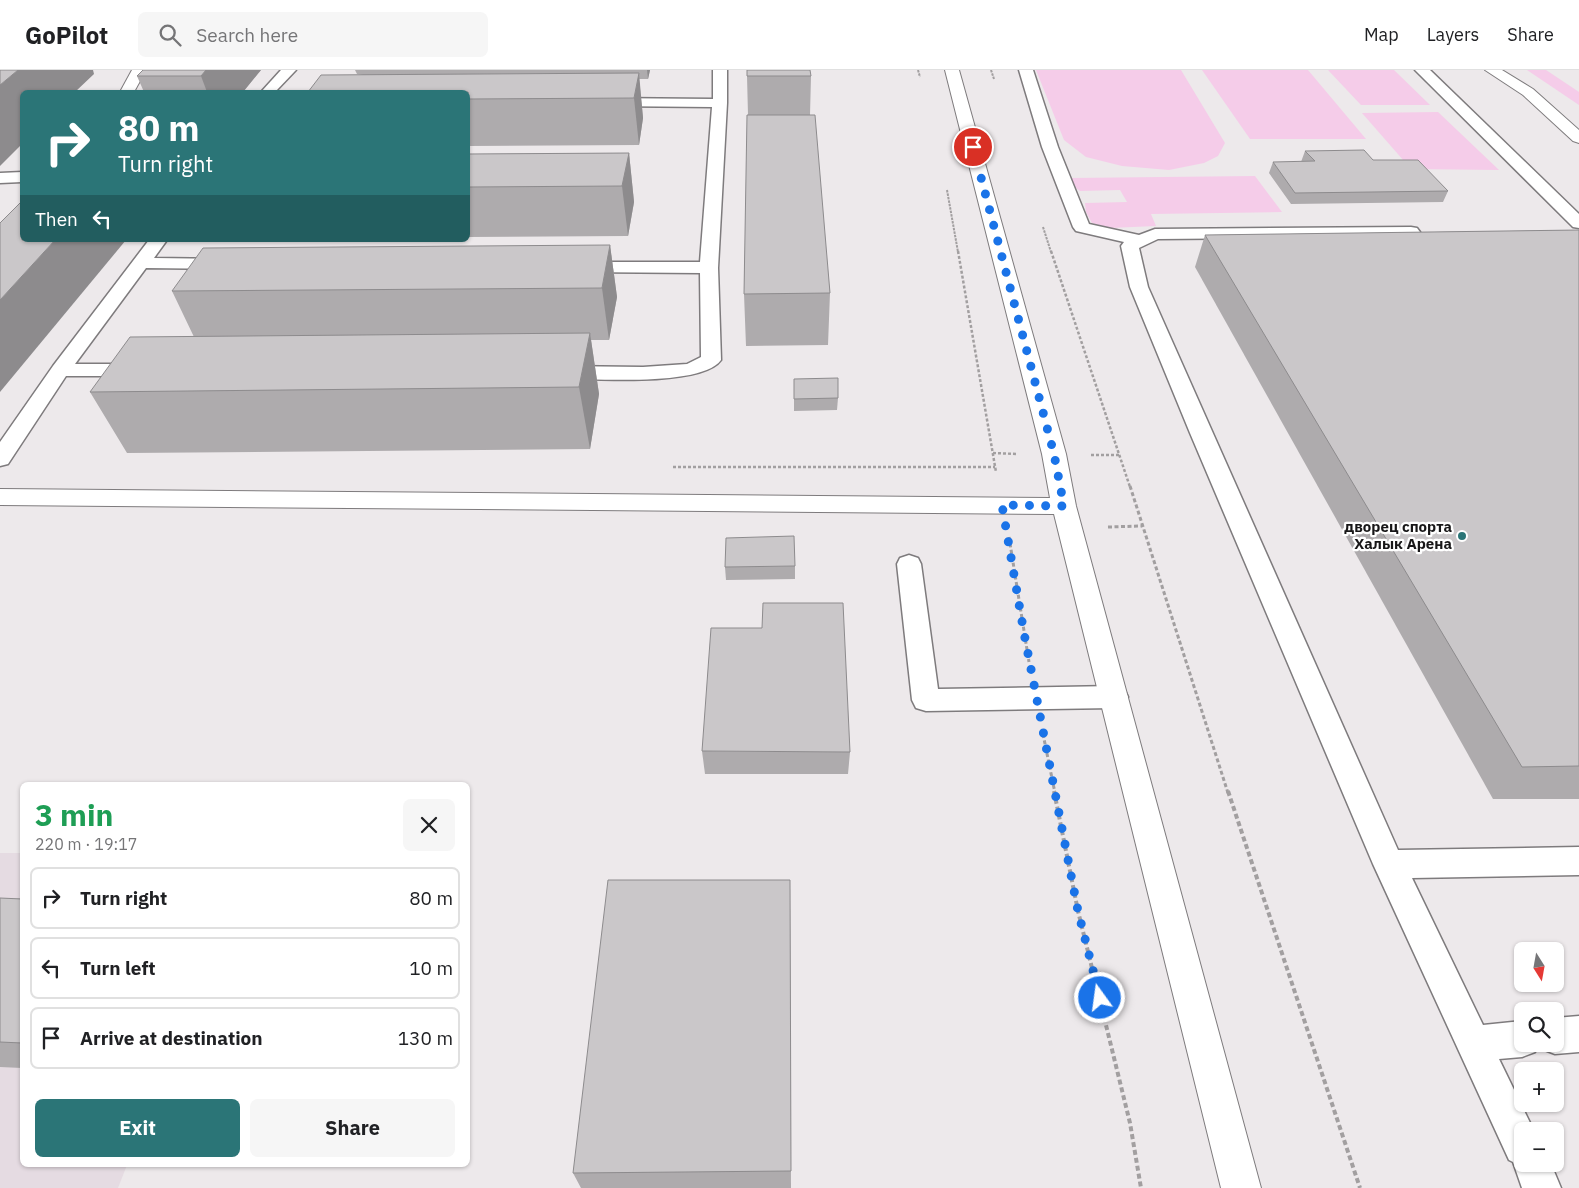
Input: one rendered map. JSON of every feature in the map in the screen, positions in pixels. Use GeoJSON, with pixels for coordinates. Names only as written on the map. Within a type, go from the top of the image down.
{"type":"FeatureCollection","features":[{"type":"Feature","properties":{"kind":"street"},"geometry":{"type":"LineString","coordinates":[[128,90],[139,70]]}},
{"type":"Feature","properties":{"kind":"street"},"geometry":{"type":"LineString","coordinates":[[952,70],[1054,454],[1064,506],[1241,1188]]}},
{"type":"Feature","properties":{"kind":"street"},"geometry":{"type":"LineString","coordinates":[[1492,70],[1528,92],[1579,138]]}},
{"type":"Feature","properties":{"kind":"street"},"geometry":{"type":"LineString","coordinates":[[0,497],[1064,506]]}},
{"type":"Feature","properties":{"kind":"lane"},"geometry":{"type":"LineString","coordinates":[[270,90],[289,70]]}},
{"type":"Feature","properties":{"kind":"lane"},"geometry":{"type":"LineString","coordinates":[[544,372],[643,373],[691,370],[711,360],[709,268],[720,102],[720,70]]}},
{"type":"Feature","properties":{"kind":"lane"},"geometry":{"type":"LineString","coordinates":[[1026,70],[1050,147],[1082,227],[1141,241]]}},
{"type":"Feature","properties":{"kind":"lane"},"geometry":{"type":"LineString","coordinates":[[1422,70],[1576,230]]}},
{"type":"Feature","properties":{"kind":"lane"},"geometry":{"type":"LineString","coordinates":[[594,102],[720,102]]}},
{"type":"Feature","properties":{"kind":"lane"},"geometry":{"type":"LineString","coordinates":[[0,178],[20,177]]}},
{"type":"Feature","properties":{"kind":"lane"},"geometry":{"type":"LineString","coordinates":[[1431,232],[1155,234],[1130,246],[1139,287],[1389,864],[1514,1130]]}},
{"type":"Feature","properties":{"kind":"lane"},"geometry":{"type":"LineString","coordinates":[[0,459],[60,370],[156,242]]}},
{"type":"Feature","properties":{"kind":"lane"},"geometry":{"type":"LineString","coordinates":[[140,264],[250,264]]}},
{"type":"Feature","properties":{"kind":"lane"},"geometry":{"type":"LineString","coordinates":[[560,267],[709,268]]}},
{"type":"Feature","properties":{"kind":"lane"},"geometry":{"type":"LineString","coordinates":[[60,370],[159,370]]}},
{"type":"Feature","properties":{"kind":"lane"},"geometry":{"type":"LineString","coordinates":[[909,564],[926,700],[1114,697]]}},
{"type":"Feature","properties":{"kind":"lane"},"geometry":{"type":"LineString","coordinates":[[1389,864],[1579,861]]}},
{"type":"Feature","properties":{"kind":"lane"},"geometry":{"type":"LineString","coordinates":[[1564,1035],[1579,1034]]}},
{"type":"Feature","properties":{"kind":"lane"},"geometry":{"type":"LineString","coordinates":[[1474,1043],[1514,1040]]}},
{"type":"Feature","properties":{"kind":"lane"},"geometry":{"type":"LineString","coordinates":[[1534,1172],[1542,1188]]}},
{"type":"Feature","properties":{"kind":"path"},"geometry":{"type":"LineString","coordinates":[[918,70],[920,79]]}},
{"type":"Feature","properties":{"kind":"path"},"geometry":{"type":"LineString","coordinates":[[991,70],[995,82]]}},
{"type":"Feature","properties":{"kind":"path"},"geometry":{"type":"LineString","coordinates":[[945,182],[1036,698],[1078,911],[1130,1123],[1141,1188]]}},
{"type":"Feature","properties":{"kind":"path"},"geometry":{"type":"LineString","coordinates":[[1042,222],[1120,455],[1200,707],[1360,1188]]}},
{"type":"Feature","properties":{"kind":"shaded area"},"geometry":{"type":"Polygon","coordinates":[[[1036,70],[1181,70],[1225,143],[1218,156],[1204,163],[1169,170],[1122,166],[1086,157],[1064,140],[1036,70]]]}},
{"type":"Feature","properties":{"kind":"shaded area"},"geometry":{"type":"Polygon","coordinates":[[[1202,70],[1308,70],[1366,139],[1250,139],[1202,70]]]}},
{"type":"Feature","properties":{"kind":"shaded area"},"geometry":{"type":"Polygon","coordinates":[[[1328,70],[1394,70],[1430,105],[1361,105],[1328,70]]]}},
{"type":"Feature","properties":{"kind":"shaded area"},"geometry":{"type":"Polygon","coordinates":[[[1527,70],[1546,70],[1579,92],[1579,105],[1527,70]]]}},
{"type":"Feature","properties":{"kind":"shaded area"},"geometry":{"type":"Polygon","coordinates":[[[1438,112],[1499,170],[1411,169],[1362,113],[1438,112]]]}},
{"type":"Feature","properties":{"kind":"shaded area"},"geometry":{"type":"Polygon","coordinates":[[[1255,176],[1282,212],[1151,214],[1156,226],[1110,228],[1092,223],[1086,212],[1085,203],[1127,202],[1120,190],[1080,191],[1070,178],[1255,176]]]}},
{"type":"Feature","properties":{"kind":"shaded area"},"geometry":{"type":"Polygon","coordinates":[[[0,853],[20,853],[20,1167],[126,1167],[118,1188],[0,1188],[0,853]]]}},
{"type":"Feature","properties":{"kind":"building"},"geometry":{"type":"Polygon","coordinates":[[[0,70],[18,70],[0,85],[0,70]]]}},
{"type":"Feature","properties":{"kind":"building"},"geometry":{"type":"Polygon","coordinates":[[[143,70],[206,70],[201,76],[137,76],[143,70]]]}},
{"type":"Feature","properties":{"kind":"building"},"geometry":{"type":"Polygon","coordinates":[[[747,70],[810,70],[811,76],[747,76],[747,70]]]}},
{"type":"Feature","properties":{"kind":"building"},"geometry":{"type":"Polygon","coordinates":[[[639,73],[634,98],[470,99],[470,90],[310,90],[321,75],[639,73]]]}},
{"type":"Feature","properties":{"kind":"building"},"geometry":{"type":"Polygon","coordinates":[[[747,115],[815,115],[830,293],[744,294],[747,115]]]}},
{"type":"Feature","properties":{"kind":"building"},"geometry":{"type":"Polygon","coordinates":[[[1364,150],[1373,160],[1418,160],[1448,191],[1295,193],[1273,162],[1315,161],[1305,151],[1364,150]]]}},
{"type":"Feature","properties":{"kind":"building"},"geometry":{"type":"Polygon","coordinates":[[[629,153],[622,186],[470,187],[470,154],[629,153]]]}},
{"type":"Feature","properties":{"kind":"building"},"geometry":{"type":"Polygon","coordinates":[[[20,203],[20,242],[53,242],[0,300],[0,223],[20,203]]]}},
{"type":"Feature","properties":{"kind":"building","name":"дворец спорта Халык Арена"},"geometry":{"type":"Polygon","coordinates":[[[1579,230],[1579,766],[1522,767],[1205,235],[1579,230]]]}},
{"type":"Feature","properties":{"kind":"building"},"geometry":{"type":"Polygon","coordinates":[[[610,245],[602,288],[172,291],[203,248],[610,245]]]}},
{"type":"Feature","properties":{"kind":"building"},"geometry":{"type":"Polygon","coordinates":[[[590,333],[579,387],[90,392],[130,337],[590,333]]]}},
{"type":"Feature","properties":{"kind":"building"},"geometry":{"type":"Polygon","coordinates":[[[838,378],[838,398],[794,399],[794,379],[838,378]]]}},
{"type":"Feature","properties":{"kind":"building"},"geometry":{"type":"Polygon","coordinates":[[[794,536],[795,566],[725,567],[726,538],[794,536]]]}},
{"type":"Feature","properties":{"kind":"building"},"geometry":{"type":"Polygon","coordinates":[[[763,603],[843,603],[850,752],[702,751],[711,628],[762,628],[763,603]]]}},
{"type":"Feature","properties":{"kind":"building"},"geometry":{"type":"Polygon","coordinates":[[[608,880],[790,880],[791,1171],[573,1173],[608,880]]]}},
{"type":"Feature","properties":{"kind":"building"},"geometry":{"type":"Polygon","coordinates":[[[0,898],[20,899],[20,1043],[0,1042],[0,898]]]}},
{"type":"Feature","properties":{"kind":"place","name":"дворец спорта Халык Арена"},"geometry":{"type":"Point","coordinates":[1462,536]}},
{"type":"Feature","properties":{"kind":"route"},"geometry":{"type":"LineString","coordinates":[[973,147],[1054,454],[1064,506],[1002,505],[1024,633],[1078,911],[1100,998]]}}]}
